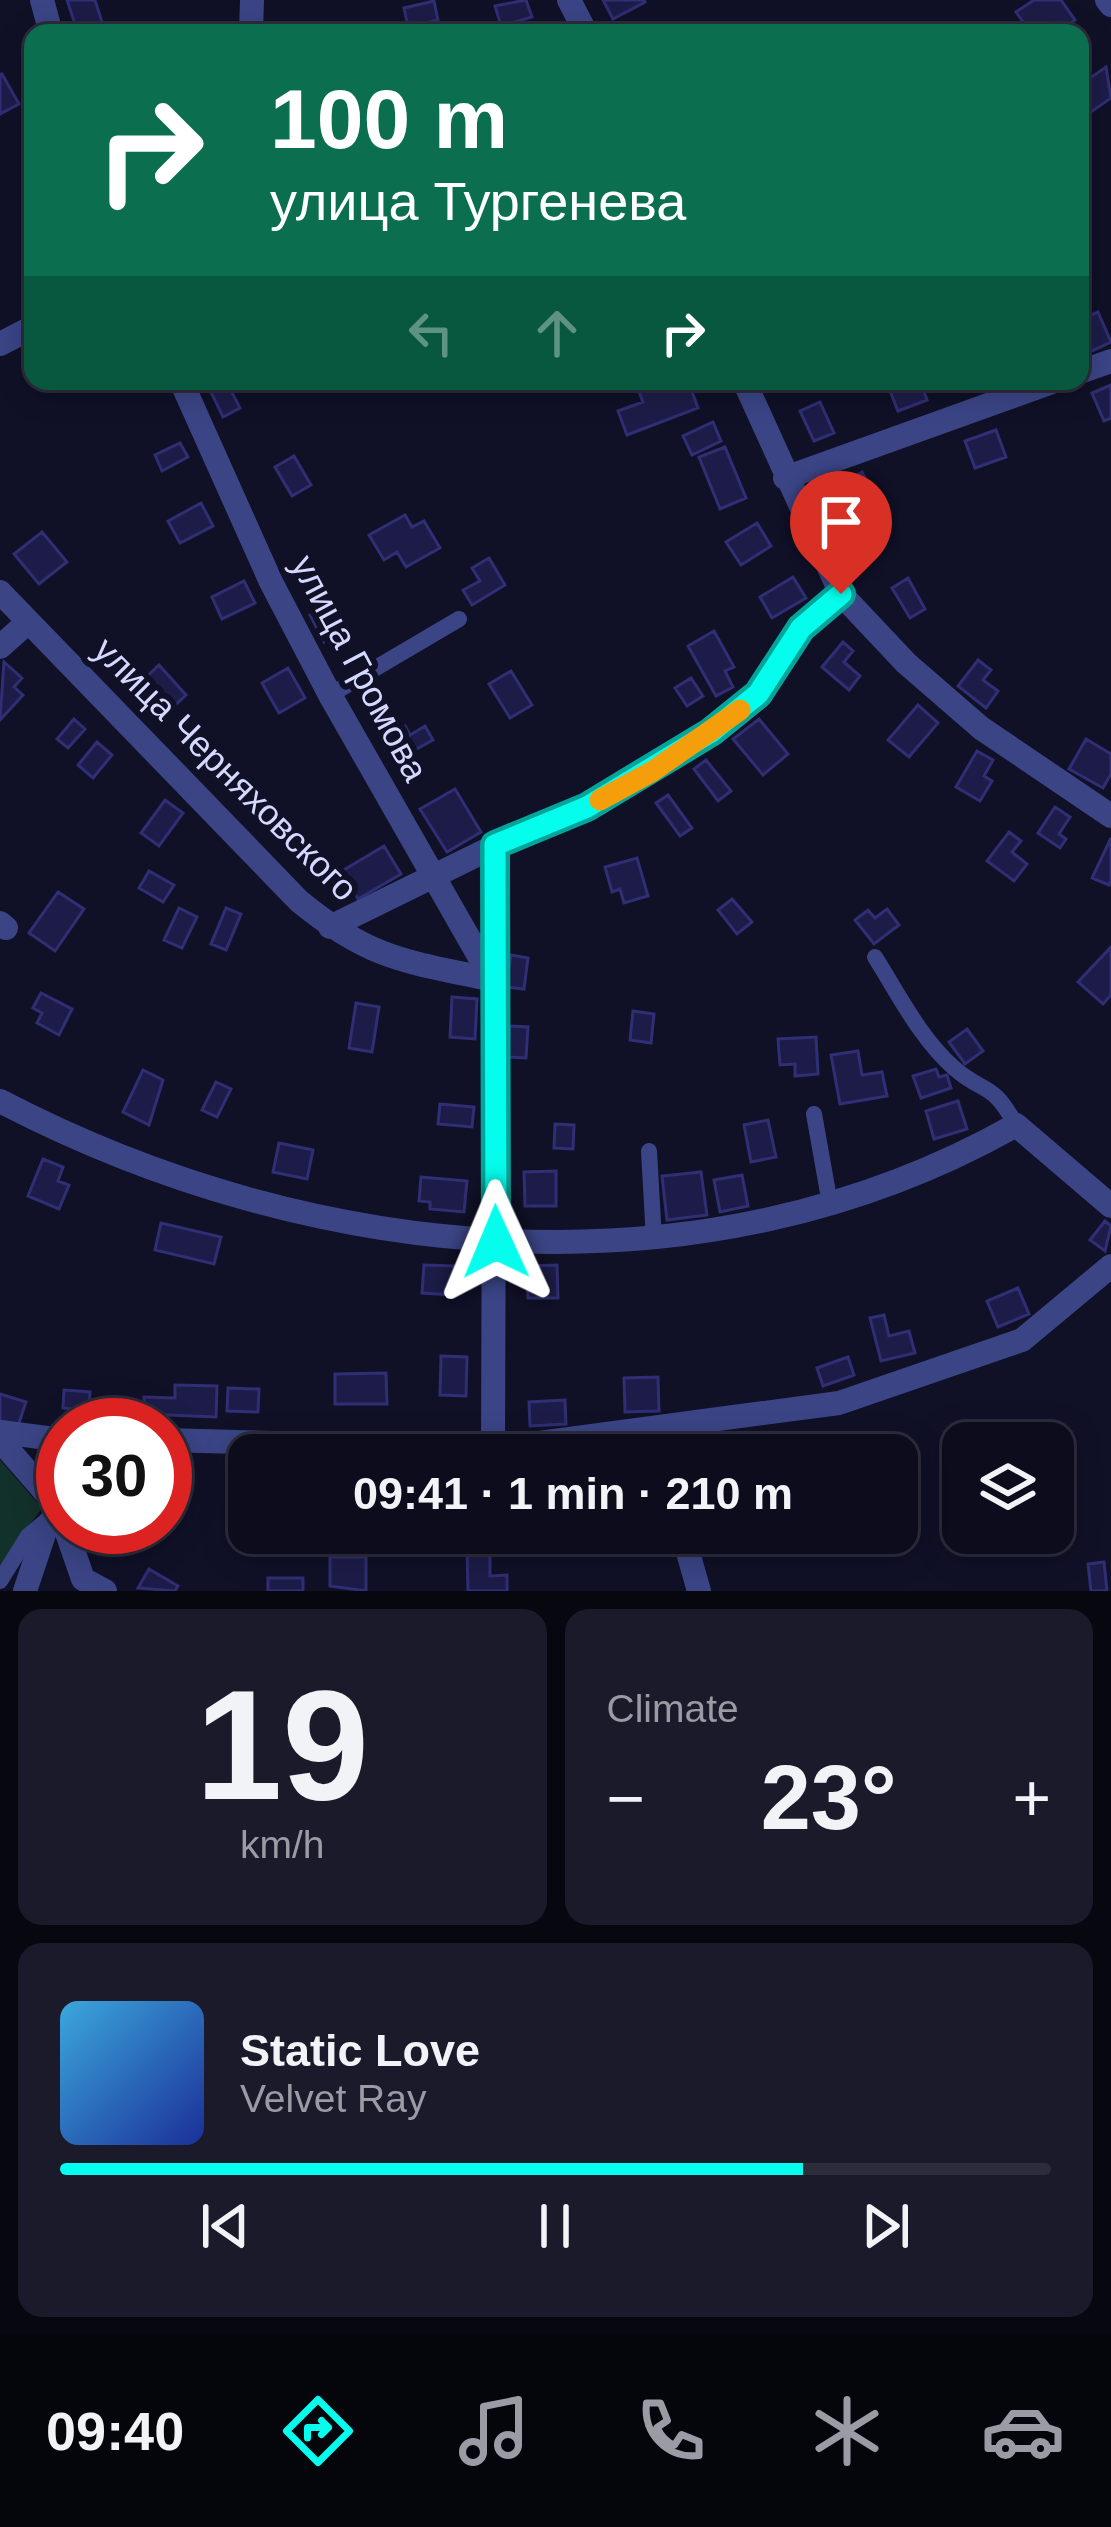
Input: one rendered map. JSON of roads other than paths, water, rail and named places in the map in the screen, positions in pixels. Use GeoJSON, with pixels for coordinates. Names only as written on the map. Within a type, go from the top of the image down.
{"type":"FeatureCollection","features":[{"type":"Feature","properties":{"kind":"street","name":"улица Громова"},"geometry":{"type":"LineString","coordinates":[[185,390],[271,582],[493,980]]}},
{"type":"Feature","properties":{"kind":"street"},"geometry":{"type":"LineString","coordinates":[[748,390],[841,594],[906,663],[981,728],[1111,816]]}},
{"type":"Feature","properties":{"kind":"street"},"geometry":{"type":"LineString","coordinates":[[785,478],[1030,390]]}},
{"type":"Feature","properties":{"kind":"street","name":"улица Черняховского"},"geometry":{"type":"LineString","coordinates":[[0,592],[298,902],[375,955],[493,980]]}},
{"type":"Feature","properties":{"kind":"street"},"geometry":{"type":"LineString","coordinates":[[330,927],[495,845],[587,807],[711,732],[758,694],[801,628],[841,594]]}},
{"type":"Feature","properties":{"kind":"street"},"geometry":{"type":"LineString","coordinates":[[0,647],[28,622]]}},
{"type":"Feature","properties":{"kind":"street"},"geometry":{"type":"LineString","coordinates":[[477,1434],[496,1242],[495,845]]}},
{"type":"Feature","properties":{"kind":"street"},"geometry":{"type":"LineString","coordinates":[[0,1101],[67,1136],[244,1197],[355,1224],[496,1242],[654,1240],[830,1204],[947,1165],[1016,1125],[1111,1206]]}},
{"type":"Feature","properties":{"kind":"street"},"geometry":{"type":"LineString","coordinates":[[692,1434],[839,1403],[974,1360],[1022,1340],[1111,1266]]}},
{"type":"Feature","properties":{"kind":"street"},"geometry":{"type":"LineString","coordinates":[[0,1436],[36,1438]]}},
{"type":"Feature","properties":{"kind":"street"},"geometry":{"type":"LineString","coordinates":[[0,1436],[36,1483]]}},
{"type":"Feature","properties":{"kind":"street"},"geometry":{"type":"LineString","coordinates":[[192,1443],[228,1444]]}},
{"type":"Feature","properties":{"kind":"street"},"geometry":{"type":"LineString","coordinates":[[25,1591],[43,1554]]}},
{"type":"Feature","properties":{"kind":"street"},"geometry":{"type":"LineString","coordinates":[[74,1554],[83,1580],[105,1591]]}},
{"type":"Feature","properties":{"kind":"street"},"geometry":{"type":"LineString","coordinates":[[689,1554],[699,1591]]}},
{"type":"Feature","properties":{"kind":"lane"},"geometry":{"type":"LineString","coordinates":[[330,695],[459,619]]}},
{"type":"Feature","properties":{"kind":"lane"},"geometry":{"type":"LineString","coordinates":[[875,957],[926,1037],[957,1071],[991,1088],[1016,1125]]}},
{"type":"Feature","properties":{"kind":"lane"},"geometry":{"type":"LineString","coordinates":[[814,1114],[830,1204]]}},
{"type":"Feature","properties":{"kind":"lane"},"geometry":{"type":"LineString","coordinates":[[649,1151],[654,1240]]}},
{"type":"Feature","properties":{"kind":"lane"},"geometry":{"type":"LineString","coordinates":[[0,1581],[36,1531]]}}]}
